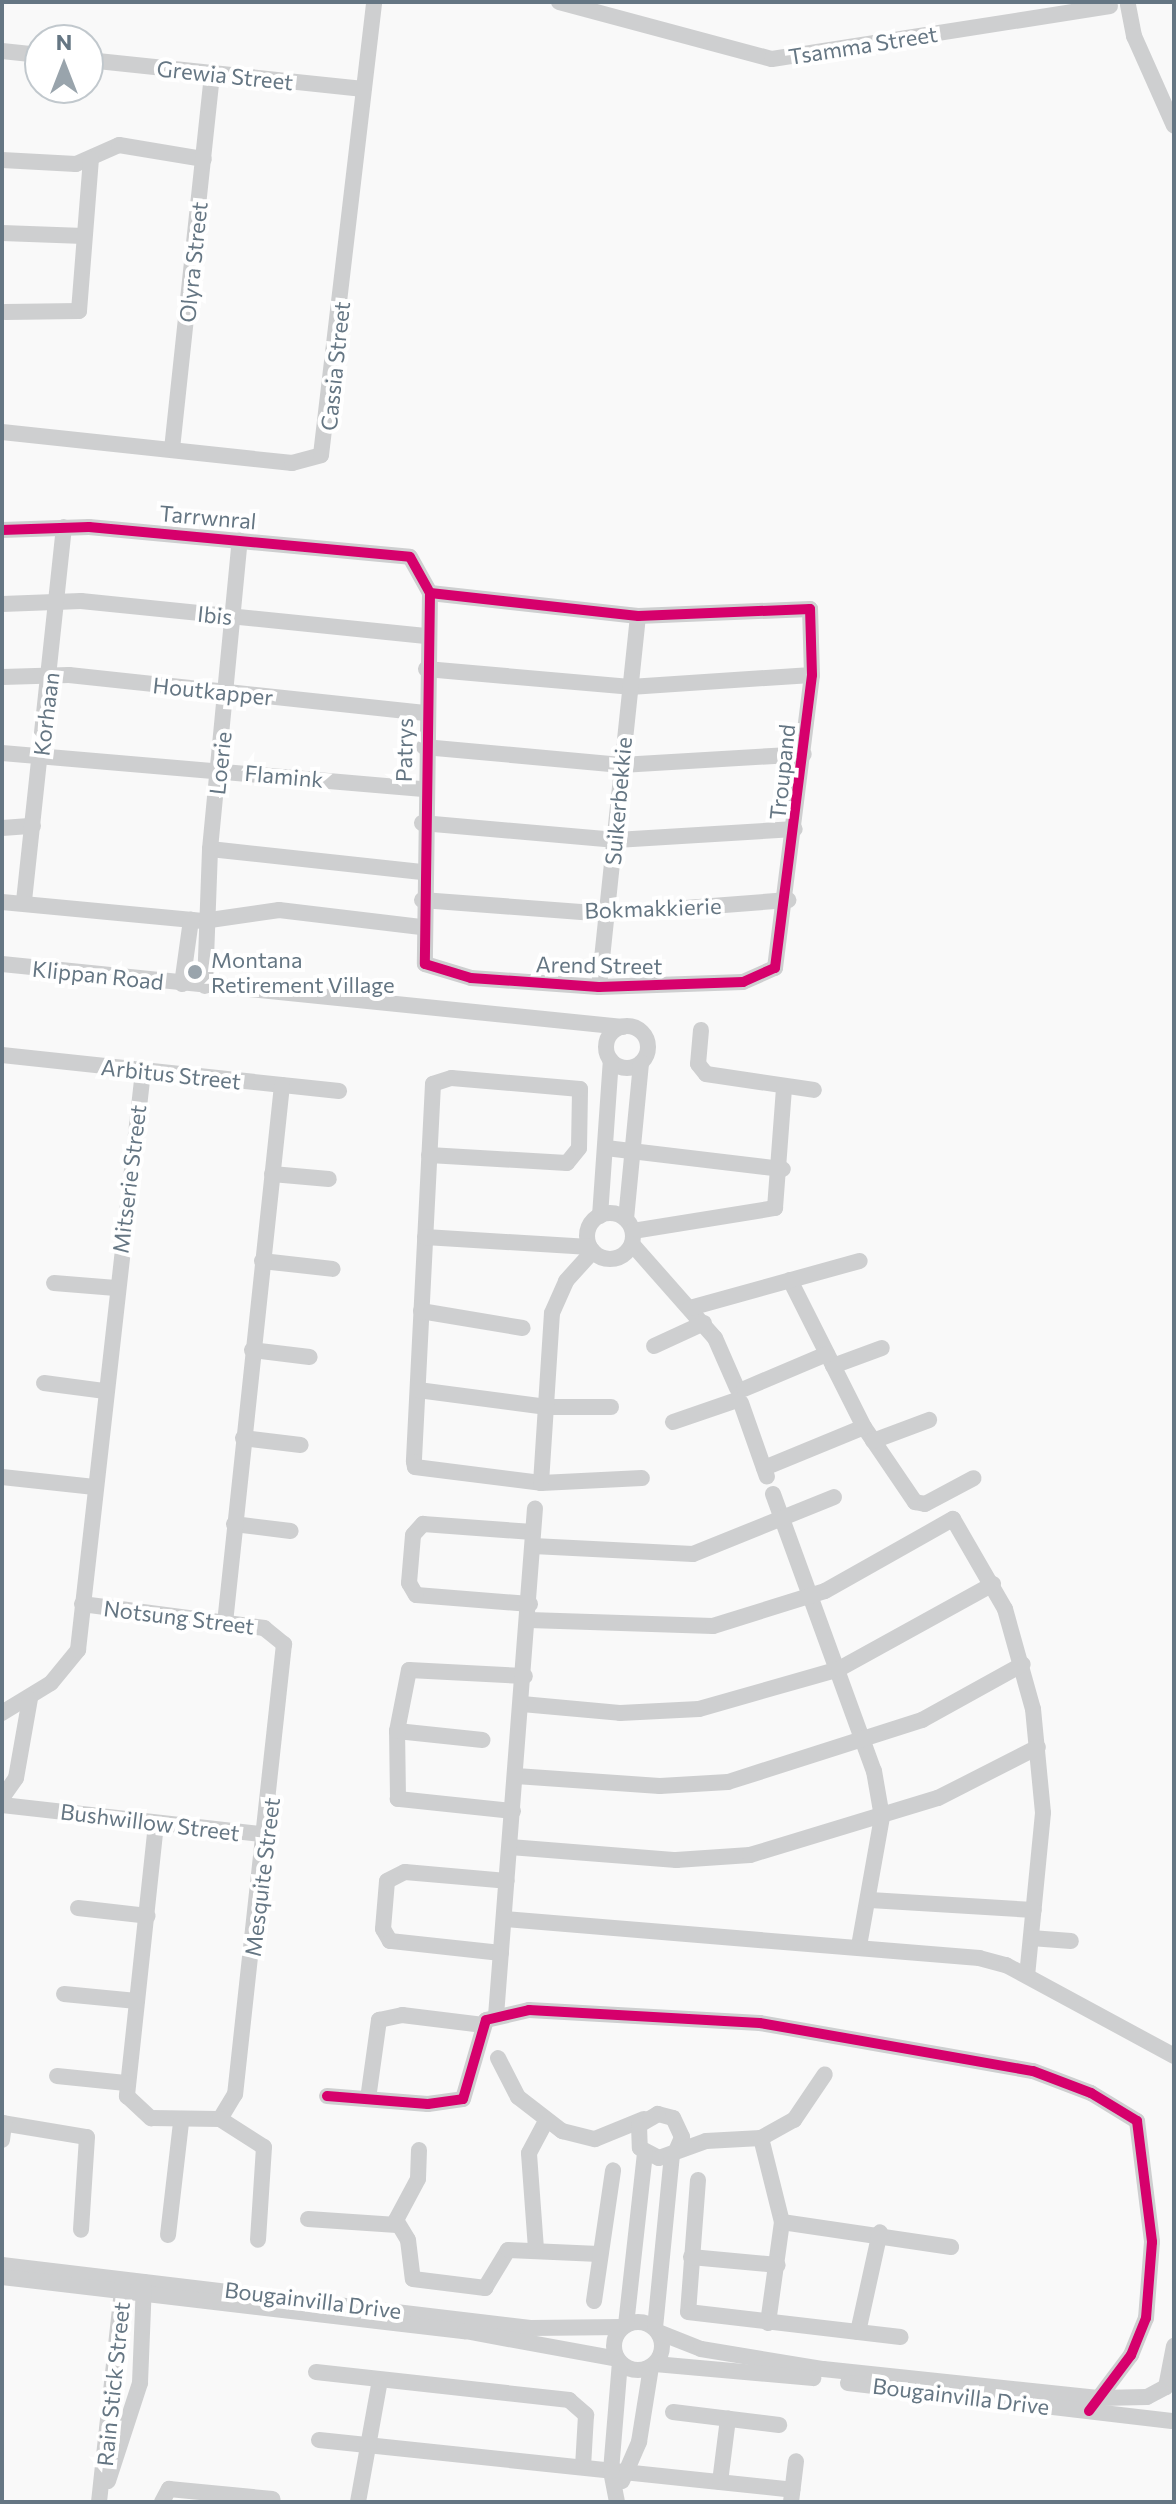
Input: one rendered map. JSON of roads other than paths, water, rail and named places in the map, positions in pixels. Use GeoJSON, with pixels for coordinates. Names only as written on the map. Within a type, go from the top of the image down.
{"type":"FeatureCollection","features":[{"type":"Feature","properties":{"kind":"street","name":"Cassia Street"},"geometry":{"type":"LineString","coordinates":[[2,432],[301,463],[325,448],[374,2]]}},
{"type":"Feature","properties":{"kind":"street","name":"Tsamma Street"},"geometry":{"type":"LineString","coordinates":[[559,2],[772,59],[1081,5],[1118,5]]}},
{"type":"Feature","properties":{"kind":"street"},"geometry":{"type":"LineString","coordinates":[[1118,5],[1174,126]]}},
{"type":"Feature","properties":{"kind":"street"},"geometry":{"type":"LineString","coordinates":[[2,51],[24,53]]}},
{"type":"Feature","properties":{"kind":"street","name":"Grewia Street"},"geometry":{"type":"LineString","coordinates":[[104,62],[363,89]]}},
{"type":"Feature","properties":{"kind":"street","name":"Olyra Street"},"geometry":{"type":"LineString","coordinates":[[172,449],[212,74]]}},
{"type":"Feature","properties":{"kind":"street"},"geometry":{"type":"LineString","coordinates":[[2,160],[91,159],[119,145],[204,159]]}},
{"type":"Feature","properties":{"kind":"street"},"geometry":{"type":"LineString","coordinates":[[5,312],[79,311],[91,159]]}},
{"type":"Feature","properties":{"kind":"street"},"geometry":{"type":"LineString","coordinates":[[2,233],[84,236]]}},
{"type":"Feature","properties":{"kind":"street","name":"Tarrwnral"},"geometry":{"type":"LineString","coordinates":[[2,530],[64,527],[410,557],[430,593]]}},
{"type":"Feature","properties":{"kind":"street","name":"Korhaan"},"geometry":{"type":"LineString","coordinates":[[24,901],[51,674],[64,527]]}},
{"type":"Feature","properties":{"kind":"street","name":"Loerie"},"geometry":{"type":"LineString","coordinates":[[205,986],[210,849],[240,540]]}},
{"type":"Feature","properties":{"kind":"street"},"geometry":{"type":"LineString","coordinates":[[430,593],[638,616]]}},
{"type":"Feature","properties":{"kind":"street","name":"Patrys"},"geometry":{"type":"LineString","coordinates":[[421,950],[430,593]]}},
{"type":"Feature","properties":{"kind":"street","name":"Ibis"},"geometry":{"type":"LineString","coordinates":[[2,604],[57,600],[428,636]]}},
{"type":"Feature","properties":{"kind":"street","name":"Troupand"},"geometry":{"type":"LineString","coordinates":[[638,616],[792,605],[814,617],[812,675],[781,958]]}},
{"type":"Feature","properties":{"kind":"street","name":"Suikerbekkie"},"geometry":{"type":"LineString","coordinates":[[599,987],[638,616]]}},
{"type":"Feature","properties":{"kind":"street"},"geometry":{"type":"LineString","coordinates":[[426,669],[630,687],[812,675]]}},
{"type":"Feature","properties":{"kind":"street","name":"Houtkapper"},"geometry":{"type":"LineString","coordinates":[[2,677],[51,674],[425,713]]}},
{"type":"Feature","properties":{"kind":"street"},"geometry":{"type":"LineString","coordinates":[[424,747],[621,765],[804,754]]}},
{"type":"Feature","properties":{"kind":"street","name":"Flamink"},"geometry":{"type":"LineString","coordinates":[[2,753],[42,752],[423,789]]}},
{"type":"Feature","properties":{"kind":"street"},"geometry":{"type":"LineString","coordinates":[[422,823],[616,840],[795,829]]}},
{"type":"Feature","properties":{"kind":"street"},"geometry":{"type":"LineString","coordinates":[[2,828],[33,826]]}},
{"type":"Feature","properties":{"kind":"street"},"geometry":{"type":"LineString","coordinates":[[210,849],[422,872]]}},
{"type":"Feature","properties":{"kind":"street","name":"Bokmakkierie"},"geometry":{"type":"LineString","coordinates":[[422,900],[607,914],[788,900]]}},
{"type":"Feature","properties":{"kind":"street"},"geometry":{"type":"LineString","coordinates":[[2,902],[24,901],[209,921],[279,910],[421,927]]}},
{"type":"Feature","properties":{"kind":"street"},"geometry":{"type":"LineString","coordinates":[[182,984],[191,920]]}},
{"type":"Feature","properties":{"kind":"street","name":"Arend Street"},"geometry":{"type":"LineString","coordinates":[[421,950],[425,964],[443,974],[599,987],[743,982],[767,974],[781,958]]}},
{"type":"Feature","properties":{"kind":"street","name":"Klippan Road"},"geometry":{"type":"LineString","coordinates":[[2,964],[623,1027]]}},
{"type":"Feature","properties":{"kind":"street","name":"Klippan Road"},"geometry":{"type":"LineString","coordinates":[[575,1023],[608,1040]]}},
{"type":"Feature","properties":{"kind":"street"},"geometry":{"type":"LineString","coordinates":[[425,1237],[592,1249],[614,1258],[630,1232],[641,1063],[646,1038],[623,1027],[608,1040],[611,1060],[600,1216],[589,1229],[592,1249],[566,1281],[552,1313],[541,1483]]}},
{"type":"Feature","properties":{"kind":"street"},"geometry":{"type":"LineString","coordinates":[[701,1030],[700,1070],[814,1090]]}},
{"type":"Feature","properties":{"kind":"street","name":"Arbitus Street"},"geometry":{"type":"LineString","coordinates":[[2,1055],[339,1091]]}},
{"type":"Feature","properties":{"kind":"street"},"geometry":{"type":"LineString","coordinates":[[611,1060],[629,1068],[641,1063]]}},
{"type":"Feature","properties":{"kind":"street","name":"Mitserie Street"},"geometry":{"type":"LineString","coordinates":[[2,1714],[30,1699],[75,1659],[143,1071]]}},
{"type":"Feature","properties":{"kind":"street"},"geometry":{"type":"LineString","coordinates":[[429,1155],[567,1163],[579,1148],[580,1089],[438,1079],[429,1155],[421,1311],[418,1471],[541,1483],[642,1478]]}},
{"type":"Feature","properties":{"kind":"street"},"geometry":{"type":"LineString","coordinates":[[225,1623],[282,1085]]}},
{"type":"Feature","properties":{"kind":"street"},"geometry":{"type":"LineString","coordinates":[[630,1232],[770,1211],[783,1169],[784,1087]]}},
{"type":"Feature","properties":{"kind":"street"},"geometry":{"type":"LineString","coordinates":[[606,1148],[783,1169]]}},
{"type":"Feature","properties":{"kind":"street"},"geometry":{"type":"LineString","coordinates":[[272,1174],[329,1179]]}},
{"type":"Feature","properties":{"kind":"street"},"geometry":{"type":"LineString","coordinates":[[600,1216],[630,1232],[704,1323],[739,1395],[865,1742],[882,1817],[870,1900],[859,1946]]}},
{"type":"Feature","properties":{"kind":"street"},"geometry":{"type":"LineString","coordinates":[[262,1261],[333,1269]]}},
{"type":"Feature","properties":{"kind":"street"},"geometry":{"type":"LineString","coordinates":[[690,1308],[860,1261]]}},
{"type":"Feature","properties":{"kind":"street"},"geometry":{"type":"LineString","coordinates":[[790,1280],[869,1434],[918,1504],[974,1478]]}},
{"type":"Feature","properties":{"kind":"street"},"geometry":{"type":"LineString","coordinates":[[54,1283],[116,1288]]}},
{"type":"Feature","properties":{"kind":"street"},"geometry":{"type":"LineString","coordinates":[[421,1311],[523,1328]]}},
{"type":"Feature","properties":{"kind":"street"},"geometry":{"type":"LineString","coordinates":[[654,1346],[704,1323]]}},
{"type":"Feature","properties":{"kind":"street"},"geometry":{"type":"LineString","coordinates":[[673,1422],[830,1360],[882,1348]]}},
{"type":"Feature","properties":{"kind":"street"},"geometry":{"type":"LineString","coordinates":[[252,1350],[310,1357]]}},
{"type":"Feature","properties":{"kind":"street"},"geometry":{"type":"LineString","coordinates":[[44,1383],[105,1391]]}},
{"type":"Feature","properties":{"kind":"street"},"geometry":{"type":"LineString","coordinates":[[418,1390],[547,1407],[611,1407]]}},
{"type":"Feature","properties":{"kind":"street"},"geometry":{"type":"LineString","coordinates":[[768,1480],[869,1434],[929,1420]]}},
{"type":"Feature","properties":{"kind":"street"},"geometry":{"type":"LineString","coordinates":[[243,1438],[301,1445]]}},
{"type":"Feature","properties":{"kind":"street"},"geometry":{"type":"LineString","coordinates":[[2,1477],[94,1487]]}},
{"type":"Feature","properties":{"kind":"street"},"geometry":{"type":"LineString","coordinates":[[834,1497],[784,1523],[675,1557],[423,1524],[413,1535],[409,1583],[416,1595],[529,1612],[689,1630],[811,1596],[953,1519],[993,1584],[1023,1664],[1038,1747],[1043,1813],[1027,1975]]}},
{"type":"Feature","properties":{"kind":"street"},"geometry":{"type":"LineString","coordinates":[[327,2096],[463,2099],[473,2082],[489,2020],[501,1953],[525,1676],[535,1508]]}},
{"type":"Feature","properties":{"kind":"street"},"geometry":{"type":"LineString","coordinates":[[234,1524],[291,1531]]}},
{"type":"Feature","properties":{"kind":"street"},"geometry":{"type":"LineString","coordinates":[[522,1704],[685,1710],[839,1669],[993,1584]]}},
{"type":"Feature","properties":{"kind":"street","name":"Notsung Street"},"geometry":{"type":"LineString","coordinates":[[82,1604],[276,1633]]}},
{"type":"Feature","properties":{"kind":"street","name":"Mesquite Street"},"geometry":{"type":"LineString","coordinates":[[220,2119],[235,2094],[268,1835],[286,1670],[276,1633]]}},
{"type":"Feature","properties":{"kind":"street"},"geometry":{"type":"LineString","coordinates":[[516,1776],[690,1786],[865,1742],[922,1720],[1023,1664]]}},
{"type":"Feature","properties":{"kind":"street"},"geometry":{"type":"LineString","coordinates":[[513,1811],[398,1799],[397,1731],[409,1670],[525,1676]]}},
{"type":"Feature","properties":{"kind":"street"},"geometry":{"type":"LineString","coordinates":[[2,1798],[16,1778],[21,1734],[30,1699]]}},
{"type":"Feature","properties":{"kind":"street"},"geometry":{"type":"LineString","coordinates":[[2,1714],[21,1734]]}},
{"type":"Feature","properties":{"kind":"street"},"geometry":{"type":"LineString","coordinates":[[397,1731],[483,1740]]}},
{"type":"Feature","properties":{"kind":"street"},"geometry":{"type":"LineString","coordinates":[[510,1847],[708,1860],[882,1817],[970,1785],[1038,1747]]}},
{"type":"Feature","properties":{"kind":"street","name":"Bushwillow Street"},"geometry":{"type":"LineString","coordinates":[[16,1778],[32,1808]]}},
{"type":"Feature","properties":{"kind":"street","name":"Bushwillow Street"},"geometry":{"type":"LineString","coordinates":[[2,1805],[268,1835]]}},
{"type":"Feature","properties":{"kind":"street"},"geometry":{"type":"LineString","coordinates":[[156,1824],[148,1916],[126,2083],[142,2115],[181,2122],[220,2119],[264,2147],[258,2240]]}},
{"type":"Feature","properties":{"kind":"street"},"geometry":{"type":"LineString","coordinates":[[501,1953],[390,1941],[383,1929],[387,1881],[405,1872],[507,1881]]}},
{"type":"Feature","properties":{"kind":"street"},"geometry":{"type":"LineString","coordinates":[[870,1900],[1034,1910]]}},
{"type":"Feature","properties":{"kind":"street"},"geometry":{"type":"LineString","coordinates":[[78,1908],[148,1916]]}},
{"type":"Feature","properties":{"kind":"street"},"geometry":{"type":"LineString","coordinates":[[504,1919],[979,1958],[1027,1975],[1096,2019],[1146,2040],[1174,2056]]}},
{"type":"Feature","properties":{"kind":"street"},"geometry":{"type":"LineString","coordinates":[[1031,1938],[1071,1941]]}},
{"type":"Feature","properties":{"kind":"street"},"geometry":{"type":"LineString","coordinates":[[64,1994],[137,2001]]}},
{"type":"Feature","properties":{"kind":"street"},"geometry":{"type":"LineString","coordinates":[[368,2099],[379,2020],[402,2015],[489,2020],[529,2010],[760,2023],[1033,2071],[1091,2093],[1114,2103],[1137,2121],[1144,2151],[1151,2285],[1131,2355],[1089,2411]]}},
{"type":"Feature","properties":{"kind":"street"},"geometry":{"type":"LineString","coordinates":[[498,2058],[518,2097],[545,2123],[580,2137],[611,2136],[658,2114],[706,2141]]}},
{"type":"Feature","properties":{"kind":"street"},"geometry":{"type":"LineString","coordinates":[[611,2136],[642,2150],[674,2152],[706,2141],[761,2138],[794,2120],[825,2074]]}},
{"type":"Feature","properties":{"kind":"street"},"geometry":{"type":"LineString","coordinates":[[57,2076],[126,2083]]}},
{"type":"Feature","properties":{"kind":"street"},"geometry":{"type":"LineString","coordinates":[[619,2483],[619,2360],[614,2345],[625,2326],[644,2119]]}},
{"type":"Feature","properties":{"kind":"street"},"geometry":{"type":"LineString","coordinates":[[168,2235],[181,2122]]}},
{"type":"Feature","properties":{"kind":"street"},"geometry":{"type":"LineString","coordinates":[[2,2140],[3,2123],[87,2137],[81,2230]]}},
{"type":"Feature","properties":{"kind":"street"},"geometry":{"type":"LineString","coordinates":[[536,2249],[529,2153],[545,2123]]}},
{"type":"Feature","properties":{"kind":"street"},"geometry":{"type":"LineString","coordinates":[[619,2483],[653,2365],[663,2345],[656,2330],[678,2123]]}},
{"type":"Feature","properties":{"kind":"street"},"geometry":{"type":"LineString","coordinates":[[761,2138],[782,2222],[768,2323]]}},
{"type":"Feature","properties":{"kind":"street"},"geometry":{"type":"LineString","coordinates":[[397,2225],[418,2179],[419,2150]]}},
{"type":"Feature","properties":{"kind":"street"},"geometry":{"type":"LineString","coordinates":[[594,2301],[613,2170]]}},
{"type":"Feature","properties":{"kind":"street"},"geometry":{"type":"LineString","coordinates":[[698,2180],[688,2312],[901,2337]]}},
{"type":"Feature","properties":{"kind":"street"},"geometry":{"type":"LineString","coordinates":[[308,2219],[397,2225],[408,2240],[409,2276],[419,2282],[485,2288],[503,2254],[536,2249],[599,2254]]}},
{"type":"Feature","properties":{"kind":"street"},"geometry":{"type":"LineString","coordinates":[[782,2222],[880,2232],[951,2247]]}},
{"type":"Feature","properties":{"kind":"street"},"geometry":{"type":"LineString","coordinates":[[858,2332],[880,2232]]}},
{"type":"Feature","properties":{"kind":"street"},"geometry":{"type":"LineString","coordinates":[[691,2257],[778,2265]]}},
{"type":"Feature","properties":{"kind":"street","name":"Bougainvilla Drive"},"geometry":{"type":"LineString","coordinates":[[2,2265],[123,2285]]}},
{"type":"Feature","properties":{"kind":"street","name":"Bougainvilla Drive"},"geometry":{"type":"LineString","coordinates":[[2,2277],[144,2286],[530,2328],[625,2326],[656,2330],[701,2349],[823,2369],[1100,2398],[1147,2397],[1170,2386]]}},
{"type":"Feature","properties":{"kind":"street","name":"Rain Stick Street"},"geometry":{"type":"LineString","coordinates":[[101,2496],[123,2285]]}},
{"type":"Feature","properties":{"kind":"street","name":"Bougainvilla Drive"},"geometry":{"type":"LineString","coordinates":[[144,2286],[550,2342],[619,2360],[653,2365],[693,2362],[1173,2421]]}},
{"type":"Feature","properties":{"kind":"street","name":"Rain Stick Street"},"geometry":{"type":"LineString","coordinates":[[101,2496],[134,2410],[144,2286]]}},
{"type":"Feature","properties":{"kind":"street"},"geometry":{"type":"LineString","coordinates":[[1170,2386],[1174,2346]]}},
{"type":"Feature","properties":{"kind":"street"},"geometry":{"type":"LineString","coordinates":[[316,2372],[569,2400],[586,2415],[583,2467]]}},
{"type":"Feature","properties":{"kind":"street"},"geometry":{"type":"LineString","coordinates":[[358,2502],[380,2380]]}},
{"type":"Feature","properties":{"kind":"street","name":"Bougainvilla Drive"},"geometry":{"type":"LineString","coordinates":[[1170,2386],[1158,2403],[1173,2421]]}},
{"type":"Feature","properties":{"kind":"street"},"geometry":{"type":"LineString","coordinates":[[673,2412],[779,2425]]}},
{"type":"Feature","properties":{"kind":"street"},"geometry":{"type":"LineString","coordinates":[[720,2482],[728,2419]]}},
{"type":"Feature","properties":{"kind":"street"},"geometry":{"type":"LineString","coordinates":[[319,2440],[583,2467],[619,2483],[720,2482],[792,2496],[796,2461]]}},
{"type":"Feature","properties":{"kind":"street"},"geometry":{"type":"LineString","coordinates":[[162,2502],[169,2489],[273,2499]]}},
{"type":"Feature","properties":{"kind":"place","name":"Montana Retirement Village"},"geometry":{"type":"Point","coordinates":[195,972]}}]}
